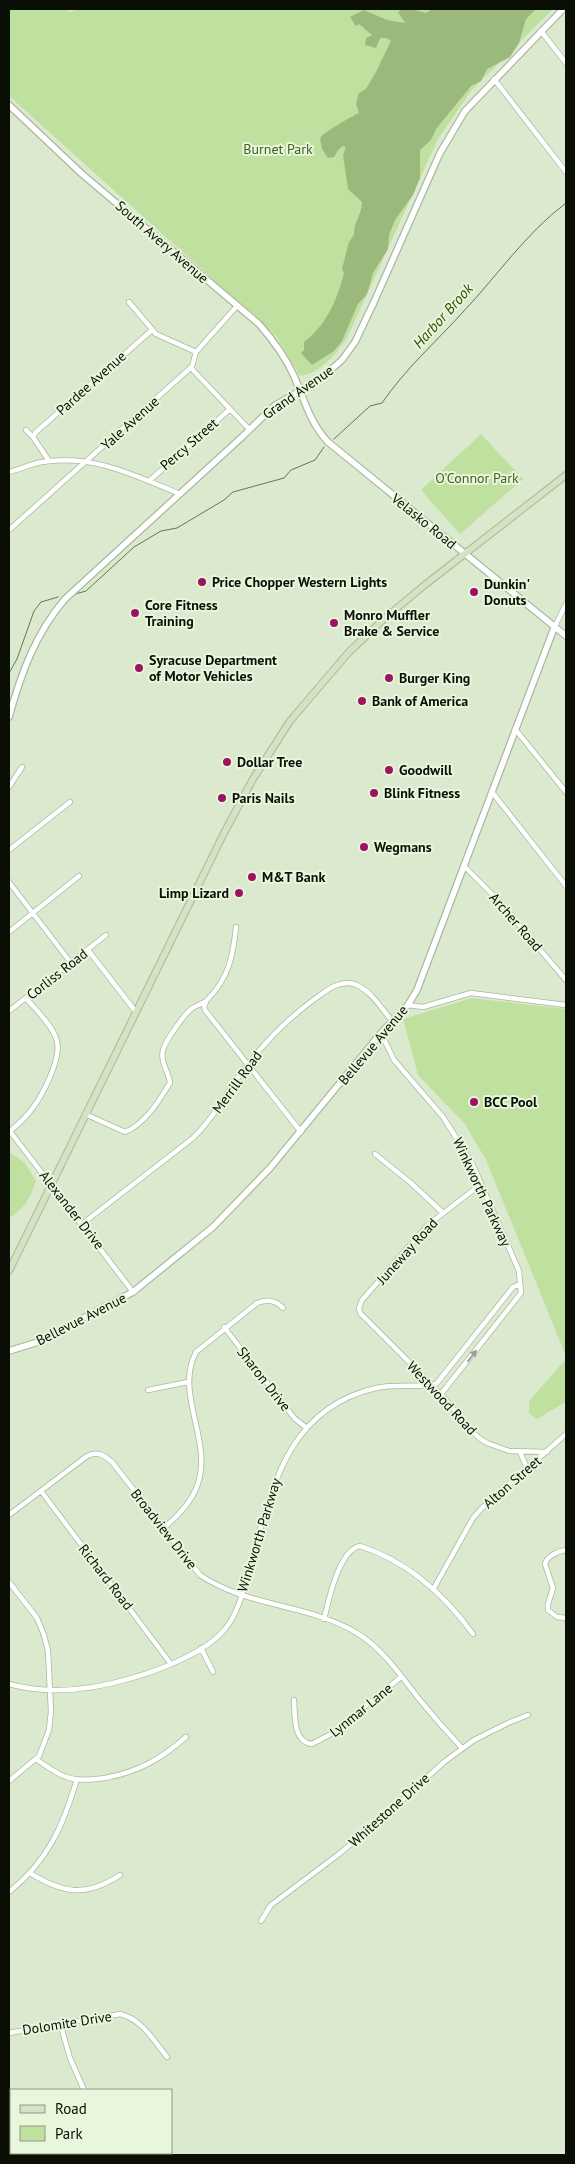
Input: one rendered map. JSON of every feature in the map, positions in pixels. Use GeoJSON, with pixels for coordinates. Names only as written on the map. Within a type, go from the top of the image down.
{"type":"FeatureCollection","features":[{"type":"Feature","properties":{"kind":"main road"},"geometry":{"type":"LineString","coordinates":[[9,1271],[246,791],[290,721],[349,652],[389,614],[566,475]]}},
{"type":"Feature","properties":{"kind":"street","name":"Grand Avenue"},"geometry":{"type":"LineString","coordinates":[[9,717],[27,659],[38,637],[56,610],[99,567],[274,406],[330,372],[342,360],[355,342],[440,153],[468,107],[563,9]]}},
{"type":"Feature","properties":{"kind":"street"},"geometry":{"type":"LineString","coordinates":[[541,31],[566,63]]}},
{"type":"Feature","properties":{"kind":"street"},"geometry":{"type":"LineString","coordinates":[[494,79],[566,172]]}},
{"type":"Feature","properties":{"kind":"street","name":"South Avery Avenue"},"geometry":{"type":"LineString","coordinates":[[9,105],[82,174],[271,337],[286,360],[299,391]]}},
{"type":"Feature","properties":{"kind":"street"},"geometry":{"type":"LineString","coordinates":[[129,302],[156,334],[181,347],[196,352]]}},
{"type":"Feature","properties":{"kind":"street"},"geometry":{"type":"LineString","coordinates":[[237,306],[196,352],[191,368],[250,429]]}},
{"type":"Feature","properties":{"kind":"street","name":"Pardee Avenue"},"geometry":{"type":"LineString","coordinates":[[33,437],[36,432],[152,330]]}},
{"type":"Feature","properties":{"kind":"street","name":"Yale Avenue"},"geometry":{"type":"LineString","coordinates":[[9,530],[191,368]]}},
{"type":"Feature","properties":{"kind":"street","name":"Velasko Road"},"geometry":{"type":"LineString","coordinates":[[299,391],[314,425],[328,442],[566,636]]}},
{"type":"Feature","properties":{"kind":"street","name":"Percy Street"},"geometry":{"type":"LineString","coordinates":[[149,481],[230,409]]}},
{"type":"Feature","properties":{"kind":"street"},"geometry":{"type":"LineString","coordinates":[[26,430],[33,437],[49,462]]}},
{"type":"Feature","properties":{"kind":"street"},"geometry":{"type":"LineString","coordinates":[[9,472],[49,462],[95,462],[132,473],[180,494]]}},
{"type":"Feature","properties":{"kind":"street","name":"Bellevue Avenue"},"geometry":{"type":"LineString","coordinates":[[9,1351],[38,1342],[133,1292],[213,1227],[247,1194],[392,1020],[408,1005],[416,990],[554,628],[566,604]]}},
{"type":"Feature","properties":{"kind":"street"},"geometry":{"type":"LineString","coordinates":[[516,729],[566,792]]}},
{"type":"Feature","properties":{"kind":"street"},"geometry":{"type":"LineString","coordinates":[[9,787],[22,767]]}},
{"type":"Feature","properties":{"kind":"street"},"geometry":{"type":"LineString","coordinates":[[492,792],[566,886]]}},
{"type":"Feature","properties":{"kind":"street"},"geometry":{"type":"LineString","coordinates":[[9,850],[70,802]]}},
{"type":"Feature","properties":{"kind":"street","name":"Archer Road"},"geometry":{"type":"LineString","coordinates":[[464,866],[496,898],[566,980]]}},
{"type":"Feature","properties":{"kind":"street"},"geometry":{"type":"LineString","coordinates":[[9,932],[79,876]]}},
{"type":"Feature","properties":{"kind":"street"},"geometry":{"type":"LineString","coordinates":[[9,882],[71,963]]}},
{"type":"Feature","properties":{"kind":"street"},"geometry":{"type":"LineString","coordinates":[[236,927],[229,970],[206,1002],[205,1010],[300,1132]]}},
{"type":"Feature","properties":{"kind":"street","name":"Corliss Road"},"geometry":{"type":"LineString","coordinates":[[9,1012],[106,936]]}},
{"type":"Feature","properties":{"kind":"street"},"geometry":{"type":"LineString","coordinates":[[88,950],[136,1012]]}},
{"type":"Feature","properties":{"kind":"street","name":"Merrill Road"},"geometry":{"type":"LineString","coordinates":[[82,1224],[193,1138],[205,1126],[267,1041],[289,1019],[335,985],[350,983],[360,986],[392,1020]]}},
{"type":"Feature","properties":{"kind":"street"},"geometry":{"type":"LineString","coordinates":[[408,1005],[423,1007],[471,993],[566,1005]]}},
{"type":"Feature","properties":{"kind":"street"},"geometry":{"type":"LineString","coordinates":[[9,1130],[27,1116],[36,1104],[58,1057],[59,1048],[55,1036],[26,998]]}},
{"type":"Feature","properties":{"kind":"street"},"geometry":{"type":"LineString","coordinates":[[86,1114],[126,1132],[138,1125],[170,1084],[162,1058],[165,1045],[189,1010],[196,1005],[206,1002]]}},
{"type":"Feature","properties":{"kind":"street","name":"Winkworth Parkway"},"geometry":{"type":"LineString","coordinates":[[381,1033],[394,1060],[426,1094],[453,1130],[481,1184],[519,1272],[520,1284]]}},
{"type":"Feature","properties":{"kind":"street","name":"Alexander Drive"},"geometry":{"type":"LineString","coordinates":[[9,1130],[133,1292]]}},
{"type":"Feature","properties":{"kind":"street"},"geometry":{"type":"LineString","coordinates":[[376,1154],[442,1212]]}},
{"type":"Feature","properties":{"kind":"street","name":"Juneway Road"},"geometry":{"type":"LineString","coordinates":[[360,1304],[428,1225],[442,1212],[481,1184]]}},
{"type":"Feature","properties":{"kind":"street"},"geometry":{"type":"LineString","coordinates":[[432,1385],[438,1383],[513,1287],[520,1284],[521,1293],[442,1394]]}},
{"type":"Feature","properties":{"kind":"street"},"geometry":{"type":"LineString","coordinates":[[163,1529],[190,1501],[200,1476],[202,1452],[188,1382],[188,1369],[196,1352],[224,1327],[252,1306],[265,1300],[272,1300],[283,1308]]}},
{"type":"Feature","properties":{"kind":"street","name":"Westwood Road"},"geometry":{"type":"LineString","coordinates":[[360,1304],[360,1313],[363,1319],[442,1394],[479,1438],[499,1448],[520,1452],[547,1452]]}},
{"type":"Feature","properties":{"kind":"street","name":"Sharon Drive"},"geometry":{"type":"LineString","coordinates":[[224,1327],[295,1419],[307,1428]]}},
{"type":"Feature","properties":{"kind":"street"},"geometry":{"type":"LineString","coordinates":[[148,1390],[188,1382]]}},
{"type":"Feature","properties":{"kind":"street","name":"Winkworth Parkway"},"geometry":{"type":"LineString","coordinates":[[9,1684],[49,1690],[73,1690],[125,1680],[171,1664],[201,1648],[224,1631],[237,1608],[271,1489],[286,1457],[307,1428],[333,1405],[366,1391],[401,1385],[432,1385]]}},
{"type":"Feature","properties":{"kind":"street","name":"Alton Street"},"geometry":{"type":"LineString","coordinates":[[434,1588],[473,1518],[496,1494],[566,1434]]}},
{"type":"Feature","properties":{"kind":"street"},"geometry":{"type":"LineString","coordinates":[[520,1452],[527,1468]]}},
{"type":"Feature","properties":{"kind":"street","name":"Broadview Drive"},"geometry":{"type":"LineString","coordinates":[[41,1491],[87,1456],[97,1453],[102,1454],[112,1462],[200,1575],[215,1585],[324,1619],[357,1633],[387,1658],[434,1718],[462,1748]]}},
{"type":"Feature","properties":{"kind":"street"},"geometry":{"type":"LineString","coordinates":[[9,1515],[41,1491]]}},
{"type":"Feature","properties":{"kind":"street","name":"Richard Road"},"geometry":{"type":"LineString","coordinates":[[41,1491],[171,1664]]}},
{"type":"Feature","properties":{"kind":"street"},"geometry":{"type":"LineString","coordinates":[[324,1619],[344,1558],[349,1551],[360,1546],[415,1574],[434,1588],[461,1617],[473,1634]]}},
{"type":"Feature","properties":{"kind":"street"},"geometry":{"type":"LineString","coordinates":[[566,1550],[560,1550],[548,1558],[545,1564],[553,1588],[548,1610],[557,1617],[566,1618]]}},
{"type":"Feature","properties":{"kind":"street"},"geometry":{"type":"LineString","coordinates":[[9,1582],[37,1618],[44,1635],[48,1651],[51,1711],[49,1730],[42,1750],[36,1759],[9,1780]]}},
{"type":"Feature","properties":{"kind":"street"},"geometry":{"type":"LineString","coordinates":[[201,1648],[213,1672]]}},
{"type":"Feature","properties":{"kind":"street","name":"Lynmar Lane"},"geometry":{"type":"LineString","coordinates":[[294,1700],[299,1736],[303,1741],[312,1744],[331,1734],[401,1677]]}},
{"type":"Feature","properties":{"kind":"street","name":"Whitestone Drive"},"geometry":{"type":"LineString","coordinates":[[261,1921],[271,1905],[339,1854],[385,1816],[420,1782],[462,1748],[508,1723],[528,1715]]}},
{"type":"Feature","properties":{"kind":"street"},"geometry":{"type":"LineString","coordinates":[[36,1759],[58,1773],[77,1779],[98,1779],[133,1772],[158,1760],[186,1737]]}},
{"type":"Feature","properties":{"kind":"street"},"geometry":{"type":"LineString","coordinates":[[9,1892],[30,1873],[58,1833],[77,1779]]}},
{"type":"Feature","properties":{"kind":"street"},"geometry":{"type":"LineString","coordinates":[[30,1873],[55,1887],[76,1891],[100,1887],[120,1875]]}},
{"type":"Feature","properties":{"kind":"street","name":"Dolomite Drive"},"geometry":{"type":"LineString","coordinates":[[9,2033],[102,2016],[126,2015],[142,2025],[167,2057]]}},
{"type":"Feature","properties":{"kind":"street"},"geometry":{"type":"LineString","coordinates":[[60,2023],[70,2058],[84,2089]]}},
{"type":"Feature","properties":{"kind":"green space","name":"Burnet Park"},"geometry":{"type":"Polygon","coordinates":[[[9,9],[64,9],[71,12],[77,9],[553,9],[471,91],[438,139],[347,338],[332,357],[321,367],[300,376],[277,337],[9,96],[9,9]]]}},
{"type":"Feature","properties":{"kind":"green space"},"geometry":{"type":"Polygon","coordinates":[[[402,9],[412,9],[426,13],[432,9],[536,9],[526,19],[519,43],[510,57],[487,69],[481,81],[471,86],[436,129],[431,140],[420,150],[420,178],[413,195],[395,220],[389,235],[388,249],[373,273],[367,294],[358,304],[342,341],[334,351],[312,365],[301,353],[304,350],[304,342],[319,328],[335,302],[344,273],[342,269],[349,242],[354,235],[362,202],[348,189],[343,155],[346,147],[343,146],[334,157],[328,158],[322,149],[320,138],[332,128],[359,113],[356,104],[359,93],[366,89],[391,41],[387,38],[380,38],[376,48],[365,45],[366,38],[372,35],[359,24],[356,26],[350,17],[364,10],[387,20],[405,23],[398,12],[402,9]]]}},
{"type":"Feature","properties":{"kind":"green space","name":"O'Connor Park"},"geometry":{"type":"Polygon","coordinates":[[[481,434],[523,479],[460,534],[421,490],[481,434]]]}},
{"type":"Feature","properties":{"kind":"green space"},"geometry":{"type":"Polygon","coordinates":[[[472,998],[566,1009],[566,1356],[486,1160],[465,1124],[418,1075],[403,1019],[472,998]]]}},
{"type":"Feature","properties":{"kind":"green space"},"geometry":{"type":"Polygon","coordinates":[[[9,1152],[25,1163],[36,1181],[32,1193],[26,1202],[19,1211],[9,1218],[9,1152]]]}},
{"type":"Feature","properties":{"kind":"green space"},"geometry":{"type":"Polygon","coordinates":[[[566,1359],[566,1404],[564,1403],[537,1419],[529,1413],[529,1401],[566,1359]]]}},
{"type":"Feature","properties":{"kind":"waterway","name":"Harbor Brook"},"geometry":{"type":"LineString","coordinates":[[334,439],[370,406],[382,403],[411,367],[476,298],[525,241],[566,203]]}},
{"type":"Feature","properties":{"kind":"waterway","name":"Harbor Brook"},"geometry":{"type":"LineString","coordinates":[[75,594],[86,591],[134,547],[161,531],[177,528],[224,500],[233,492],[284,478],[291,470],[315,460],[324,447]]}},
{"type":"Feature","properties":{"kind":"waterway","name":"Harbor Brook"},"geometry":{"type":"LineString","coordinates":[[9,673],[17,659],[34,611],[41,602],[58,597]]}},
{"type":"Feature","properties":{"kind":"place","name":"Price Chopper Western Lights"},"geometry":{"type":"Point","coordinates":[202,582]}},
{"type":"Feature","properties":{"kind":"place","name":"Dunkin' Donuts"},"geometry":{"type":"Point","coordinates":[474,592]}},
{"type":"Feature","properties":{"kind":"place","name":"Core Fitness Training"},"geometry":{"type":"Point","coordinates":[135,613]}},
{"type":"Feature","properties":{"kind":"place","name":"Monro Muffler Brake & Service"},"geometry":{"type":"Point","coordinates":[334,623]}},
{"type":"Feature","properties":{"kind":"place","name":"Syracuse Department of Motor Vehicles"},"geometry":{"type":"Point","coordinates":[139,668]}},
{"type":"Feature","properties":{"kind":"place","name":"Burger King"},"geometry":{"type":"Point","coordinates":[389,678]}},
{"type":"Feature","properties":{"kind":"place","name":"Bank of America"},"geometry":{"type":"Point","coordinates":[362,701]}},
{"type":"Feature","properties":{"kind":"place","name":"Dollar Tree"},"geometry":{"type":"Point","coordinates":[227,762]}},
{"type":"Feature","properties":{"kind":"place","name":"Goodwill"},"geometry":{"type":"Point","coordinates":[389,770]}},
{"type":"Feature","properties":{"kind":"place","name":"Blink Fitness"},"geometry":{"type":"Point","coordinates":[374,793]}},
{"type":"Feature","properties":{"kind":"place","name":"Paris Nails"},"geometry":{"type":"Point","coordinates":[222,798]}},
{"type":"Feature","properties":{"kind":"place","name":"Wegmans"},"geometry":{"type":"Point","coordinates":[364,847]}},
{"type":"Feature","properties":{"kind":"place","name":"M&T Bank"},"geometry":{"type":"Point","coordinates":[252,877]}},
{"type":"Feature","properties":{"kind":"place","name":"Limp Lizard"},"geometry":{"type":"Point","coordinates":[239,893]}},
{"type":"Feature","properties":{"kind":"place","name":"BCC Pool"},"geometry":{"type":"Point","coordinates":[474,1102]}}]}
